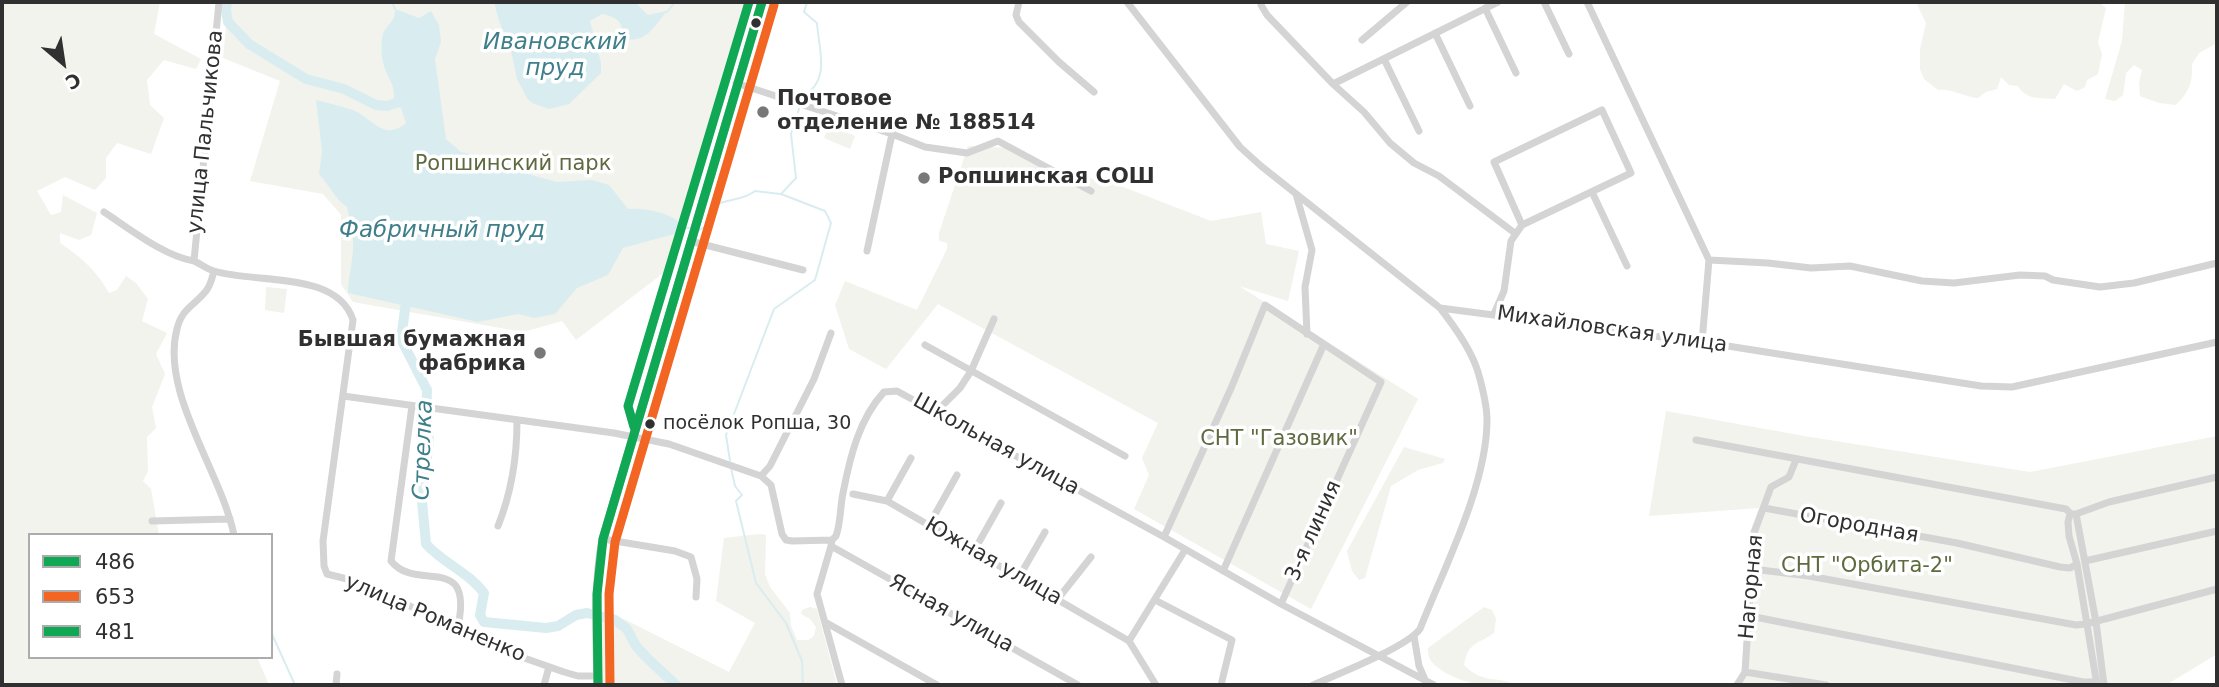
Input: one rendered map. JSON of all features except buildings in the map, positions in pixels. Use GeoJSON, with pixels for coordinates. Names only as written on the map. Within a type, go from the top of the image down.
{"type":"FeatureCollection","features":[{"type":"Feature","properties":{"kind":"main road"},"geometry":{"type":"LineString","coordinates":[[598,681],[596,596],[603,539],[762,2]]}},
{"type":"Feature","properties":{"kind":"street","name":"улица Пальчикова"},"geometry":{"type":"LineString","coordinates":[[219,2],[194,261],[214,271],[311,285],[346,303],[351,312]]}},
{"type":"Feature","properties":{"kind":"street"},"geometry":{"type":"LineString","coordinates":[[1019,2],[1016,15],[1018,22],[1094,92]]}},
{"type":"Feature","properties":{"kind":"street"},"geometry":{"type":"LineString","coordinates":[[1127,2],[1240,147],[1440,308],[1466,346],[1478,373],[1487,418],[1485,449],[1472,498],[1420,629],[1414,636],[1370,660],[1313,685]]}},
{"type":"Feature","properties":{"kind":"street"},"geometry":{"type":"LineString","coordinates":[[1262,2],[1267,15],[1333,85],[1364,112],[1390,143],[1414,163],[1439,176],[1516,234]]}},
{"type":"Feature","properties":{"kind":"street"},"geometry":{"type":"LineString","coordinates":[[1362,40],[1407,2]]}},
{"type":"Feature","properties":{"kind":"street"},"geometry":{"type":"LineString","coordinates":[[1333,85],[1498,2]]}},
{"type":"Feature","properties":{"kind":"street"},"geometry":{"type":"LineString","coordinates":[[1544,2],[1569,54]]}},
{"type":"Feature","properties":{"kind":"street"},"geometry":{"type":"LineString","coordinates":[[1587,2],[1709,260],[1702,342]]}},
{"type":"Feature","properties":{"kind":"street"},"geometry":{"type":"LineString","coordinates":[[1485,8],[1516,73]]}},
{"type":"Feature","properties":{"kind":"street"},"geometry":{"type":"LineString","coordinates":[[1435,33],[1470,106]]}},
{"type":"Feature","properties":{"kind":"street"},"geometry":{"type":"LineString","coordinates":[[1384,59],[1419,131]]}},
{"type":"Feature","properties":{"kind":"street"},"geometry":{"type":"LineString","coordinates":[[736,83],[925,147],[967,153],[998,141],[1091,191]]}},
{"type":"Feature","properties":{"kind":"street"},"geometry":{"type":"LineString","coordinates":[[1494,314],[1504,291],[1511,241],[1522,225],[1630,173],[1602,110],[1494,162],[1522,225]]}},
{"type":"Feature","properties":{"kind":"street"},"geometry":{"type":"LineString","coordinates":[[867,251],[892,134]]}},
{"type":"Feature","properties":{"kind":"street"},"geometry":{"type":"LineString","coordinates":[[1591,192],[1627,266]]}},
{"type":"Feature","properties":{"kind":"street"},"geometry":{"type":"LineString","coordinates":[[1296,193],[1312,250],[1305,287],[1307,334]]}},
{"type":"Feature","properties":{"kind":"street"},"geometry":{"type":"LineString","coordinates":[[104,212],[149,242],[194,261]]}},
{"type":"Feature","properties":{"kind":"street"},"geometry":{"type":"LineString","coordinates":[[690,241],[803,270]]}},
{"type":"Feature","properties":{"kind":"street"},"geometry":{"type":"LineString","coordinates":[[1709,260],[1811,268],[1850,265],[1922,281],[1954,283],[2020,275],[2045,275],[2053,279],[2100,287],[2134,283],[2217,262]]}},
{"type":"Feature","properties":{"kind":"street"},"geometry":{"type":"LineString","coordinates":[[214,271],[206,291],[183,313],[174,340],[175,356],[183,406],[215,478],[234,533]]}},
{"type":"Feature","properties":{"kind":"street"},"geometry":{"type":"LineString","coordinates":[[1164,537],[1265,305],[1324,344],[1223,571]]}},
{"type":"Feature","properties":{"kind":"street","name":"Михайловская улица"},"geometry":{"type":"LineString","coordinates":[[1440,308],[1702,342],[1981,386],[2012,387],[2217,342]]}},
{"type":"Feature","properties":{"kind":"street","name":"улица Романенко"},"geometry":{"type":"LineString","coordinates":[[351,312],[353,326],[323,541],[327,574],[355,581],[395,598],[473,640],[598,681]]}},
{"type":"Feature","properties":{"kind":"street"},"geometry":{"type":"LineString","coordinates":[[936,412],[971,371],[994,319]]}},
{"type":"Feature","properties":{"kind":"street"},"geometry":{"type":"LineString","coordinates":[[761,476],[770,466],[814,379],[831,333]]}},
{"type":"Feature","properties":{"kind":"street","name":"3-я линия"},"geometry":{"type":"LineString","coordinates":[[1281,604],[1381,382],[1324,344]]}},
{"type":"Feature","properties":{"kind":"street"},"geometry":{"type":"LineString","coordinates":[[925,345],[1125,456]]}},
{"type":"Feature","properties":{"kind":"street","name":"Школьная улица"},"geometry":{"type":"LineString","coordinates":[[842,685],[817,594],[831,543],[839,526],[842,494],[857,440],[871,406],[884,392],[897,391],[1430,684]]}},
{"type":"Feature","properties":{"kind":"street"},"geometry":{"type":"LineString","coordinates":[[343,396],[669,444],[761,476],[771,485],[782,534],[786,540],[831,543]]}},
{"type":"Feature","properties":{"kind":"street"},"geometry":{"type":"LineString","coordinates":[[414,407],[391,561],[403,570],[441,578],[456,586],[462,599],[457,631]]}},
{"type":"Feature","properties":{"kind":"street"},"geometry":{"type":"LineString","coordinates":[[498,526],[510,498],[517,449],[517,421]]}},
{"type":"Feature","properties":{"kind":"street"},"geometry":{"type":"LineString","coordinates":[[1696,440],[2066,509],[2073,514],[2081,563],[2086,624],[2099,684]]}},
{"type":"Feature","properties":{"kind":"street"},"geometry":{"type":"LineString","coordinates":[[887,501],[911,458]]}},
{"type":"Feature","properties":{"kind":"street","name":"Нагорная"},"geometry":{"type":"LineString","coordinates":[[1737,685],[1745,672],[1754,533],[1771,487],[1789,477],[1796,460]]}},
{"type":"Feature","properties":{"kind":"street"},"geometry":{"type":"LineString","coordinates":[[929,525],[957,475]]}},
{"type":"Feature","properties":{"kind":"street"},"geometry":{"type":"LineString","coordinates":[[2073,514],[2109,502],[2217,477]]}},
{"type":"Feature","properties":{"kind":"street","name":"Южная улица"},"geometry":{"type":"LineString","coordinates":[[853,494],[887,501],[1129,641]]}},
{"type":"Feature","properties":{"kind":"street"},"geometry":{"type":"LineString","coordinates":[[974,551],[1001,503]]}},
{"type":"Feature","properties":{"kind":"street","name":"Огородная"},"geometry":{"type":"LineString","coordinates":[[1764,508],[1957,543],[2070,568],[2081,563],[2217,531]]}},
{"type":"Feature","properties":{"kind":"street"},"geometry":{"type":"LineString","coordinates":[[152,521],[230,519]]}},
{"type":"Feature","properties":{"kind":"street"},"geometry":{"type":"LineString","coordinates":[[1019,577],[1045,532]]}},
{"type":"Feature","properties":{"kind":"street"},"geometry":{"type":"LineString","coordinates":[[603,539],[675,551],[691,557],[697,579],[696,597]]}},
{"type":"Feature","properties":{"kind":"street","name":"Ясная улица"},"geometry":{"type":"LineString","coordinates":[[831,543],[1078,685]]}},
{"type":"Feature","properties":{"kind":"street"},"geometry":{"type":"LineString","coordinates":[[1156,685],[1129,641],[1185,550]]}},
{"type":"Feature","properties":{"kind":"street"},"geometry":{"type":"LineString","coordinates":[[1058,600],[1091,557]]}},
{"type":"Feature","properties":{"kind":"street"},"geometry":{"type":"LineString","coordinates":[[2081,563],[2096,622],[2099,684]]}},
{"type":"Feature","properties":{"kind":"street"},"geometry":{"type":"LineString","coordinates":[[1752,569],[1785,572],[2076,625],[2217,589]]}},
{"type":"Feature","properties":{"kind":"street"},"geometry":{"type":"LineString","coordinates":[[1155,600],[1232,640],[1221,685]]}},
{"type":"Feature","properties":{"kind":"street"},"geometry":{"type":"LineString","coordinates":[[1748,618],[1755,617],[2099,684]]}},
{"type":"Feature","properties":{"kind":"street"},"geometry":{"type":"LineString","coordinates":[[825,622],[937,685]]}},
{"type":"Feature","properties":{"kind":"street"},"geometry":{"type":"LineString","coordinates":[[1414,636],[1419,666],[1430,684]]}},
{"type":"Feature","properties":{"kind":"street"},"geometry":{"type":"LineString","coordinates":[[544,685],[549,667]]}},
{"type":"Feature","properties":{"kind":"street"},"geometry":{"type":"LineString","coordinates":[[1745,672],[1826,685]]}},
{"type":"Feature","properties":{"kind":"street"},"geometry":{"type":"LineString","coordinates":[[336,685],[337,674]]}},
{"type":"Feature","properties":{"kind":"green space"},"geometry":{"type":"Polygon","coordinates":[[[2,2],[160,2],[154,34],[201,59],[196,69],[164,60],[147,80],[150,105],[164,118],[151,154],[117,143],[106,158],[106,178],[95,190],[65,177],[37,191],[51,215],[61,212],[63,195],[97,213],[91,235],[79,240],[60,233],[60,243],[88,265],[109,293],[117,290],[126,276],[136,283],[148,299],[142,321],[167,333],[156,354],[165,374],[152,407],[156,428],[147,437],[148,471],[143,481],[151,489],[159,533],[28,533],[28,659],[258,659],[269,685],[2,685],[2,2]]]}},
{"type":"Feature","properties":{"kind":"green space","name":"Ропшинский парк"},"geometry":{"type":"Polygon","coordinates":[[[228,2],[749,2],[675,264],[576,340],[562,321],[523,332],[353,302],[341,284],[341,215],[323,194],[250,181],[280,81],[223,58],[228,2]]]}},
{"type":"Feature","properties":{"kind":"green space"},"geometry":{"type":"Polygon","coordinates":[[[1916,2],[2099,2],[2106,8],[2098,42],[2102,54],[2098,74],[2087,80],[2085,87],[2077,91],[2064,84],[2055,99],[2029,96],[2018,86],[2009,85],[2001,77],[1997,89],[1978,98],[1938,90],[1924,79],[1920,69],[1920,49],[1926,23],[1916,2]]]}},
{"type":"Feature","properties":{"kind":"green space"},"geometry":{"type":"Polygon","coordinates":[[[2125,2],[2217,2],[2217,43],[2199,53],[2192,64],[2189,86],[2176,105],[2159,103],[2140,96],[2142,70],[2134,65],[2126,73],[2123,95],[2115,101],[2105,99],[2122,41],[2125,2]]]}},
{"type":"Feature","properties":{"kind":"green space"},"geometry":{"type":"Polygon","coordinates":[[[829,125],[855,136],[850,149],[824,138],[829,125]]]}},
{"type":"Feature","properties":{"kind":"green space","name":"СНТ \"Газовик\""},"geometry":{"type":"Polygon","coordinates":[[[968,146],[1010,148],[1063,173],[1113,183],[1211,221],[1261,212],[1266,244],[1299,251],[1288,301],[1239,286],[1418,399],[1311,609],[1134,509],[1149,475],[1142,458],[1158,423],[938,304],[886,369],[849,349],[835,305],[845,281],[917,310],[947,249],[947,243],[939,241],[939,233],[968,146]]]}},
{"type":"Feature","properties":{"kind":"green space"},"geometry":{"type":"Polygon","coordinates":[[[266,287],[287,289],[284,313],[265,310],[266,287]]]}},
{"type":"Feature","properties":{"kind":"green space","name":"СНТ \"Орбита-2\""},"geometry":{"type":"Polygon","coordinates":[[[1666,411],[2030,472],[2217,436],[2217,654],[2166,685],[1732,685],[1742,672],[1749,534],[1759,508],[1649,516],[1666,411]]]}},
{"type":"Feature","properties":{"kind":"green space"},"geometry":{"type":"Polygon","coordinates":[[[1404,447],[1445,459],[1443,463],[1418,470],[1391,486],[1365,578],[1359,580],[1352,571],[1347,551],[1404,447]]]}},
{"type":"Feature","properties":{"kind":"green space"},"geometry":{"type":"Polygon","coordinates":[[[766,535],[765,574],[770,587],[790,613],[791,626],[797,640],[808,640],[814,636],[816,627],[810,619],[801,614],[802,610],[810,607],[817,609],[837,685],[602,685],[601,629],[604,609],[729,672],[755,623],[716,601],[724,538],[766,535]]]}},
{"type":"Feature","properties":{"kind":"green space"},"geometry":{"type":"Polygon","coordinates":[[[1484,607],[1492,610],[1496,619],[1494,633],[1471,648],[1464,665],[1478,675],[1516,685],[1488,685],[1464,681],[1438,668],[1429,657],[1428,648],[1484,607]]]}},
{"type":"Feature","properties":{"kind":"water","name":"Ивановский пруд"},"geometry":{"type":"Polygon","coordinates":[[[494,2],[635,2],[648,15],[667,11],[646,35],[634,39],[628,39],[620,22],[614,18],[602,14],[590,21],[601,73],[569,104],[549,109],[532,103],[517,79],[511,51],[494,2]]]}},
{"type":"Feature","properties":{"kind":"water","name":"Фабричный пруд"},"geometry":{"type":"Polygon","coordinates":[[[395,9],[419,18],[431,11],[439,25],[441,42],[435,59],[446,139],[461,152],[508,163],[528,174],[557,182],[592,180],[609,185],[628,209],[650,210],[667,215],[683,228],[678,233],[623,248],[608,275],[577,288],[555,314],[534,318],[518,314],[478,322],[348,293],[353,254],[352,233],[347,207],[319,174],[322,151],[316,100],[353,110],[385,129],[398,128],[406,123],[401,108],[392,105],[393,88],[382,56],[383,34],[394,18],[395,9]]]}},
{"type":"Feature","properties":{"kind":"waterway","name":"Стрелка"},"geometry":{"type":"LineString","coordinates":[[227,2],[228,22],[249,44],[306,79],[344,89],[376,105],[387,106],[402,101]]}},
{"type":"Feature","properties":{"kind":"waterway"},"geometry":{"type":"LineString","coordinates":[[392,2],[395,9]]}},
{"type":"Feature","properties":{"kind":"waterway"},"geometry":{"type":"LineString","coordinates":[[667,12],[675,2]]}},
{"type":"Feature","properties":{"kind":"waterway"},"geometry":{"type":"LineString","coordinates":[[803,97],[817,82],[821,64],[817,23],[804,12],[807,2]]}},
{"type":"Feature","properties":{"kind":"waterway"},"geometry":{"type":"LineString","coordinates":[[730,461],[726,435],[774,309],[815,280],[831,223],[825,211],[781,194],[796,178],[791,134],[800,106]]}},
{"type":"Feature","properties":{"kind":"waterway"},"geometry":{"type":"LineString","coordinates":[[698,231],[711,222],[715,205],[755,191],[780,194]]}},
{"type":"Feature","properties":{"kind":"waterway"},"geometry":{"type":"LineString","coordinates":[[683,228],[689,228]]}},
{"type":"Feature","properties":{"kind":"waterway","name":"Стрелка"},"geometry":{"type":"LineString","coordinates":[[407,295],[401,339],[427,390],[429,441],[422,501],[426,544],[471,579],[484,593],[480,615],[484,622],[546,628],[558,626],[576,615],[587,613],[615,620],[627,629],[636,646],[647,658],[676,685]]}},
{"type":"Feature","properties":{"kind":"waterway"},"geometry":{"type":"LineString","coordinates":[[731,468],[735,486],[742,495],[736,501],[756,583],[786,623],[802,661],[803,685]]}},
{"type":"Feature","properties":{"kind":"waterway"},"geometry":{"type":"LineString","coordinates":[[273,636],[295,685]]}},
{"type":"Feature","properties":{"kind":"transit line","name":"481"},"geometry":{"type":"LineString","coordinates":[[634,427],[628,406],[749,2]]}},
{"type":"Feature","properties":{"kind":"transit line","name":"486"},"geometry":{"type":"LineString","coordinates":[[598,685],[597,594],[603,539],[762,2]]}},
{"type":"Feature","properties":{"kind":"transit line","name":"653"},"geometry":{"type":"LineString","coordinates":[[610,685],[609,594],[615,542],[774,5]]}},
{"type":"Feature","properties":{"kind":"place","name":"Почтовое отделение № 188514"},"geometry":{"type":"Point","coordinates":[763,112]}},
{"type":"Feature","properties":{"kind":"place","name":"Ропшинская СОШ"},"geometry":{"type":"Point","coordinates":[924,178]}},
{"type":"Feature","properties":{"kind":"place","name":"Бывшая бумажная фабрика"},"geometry":{"type":"Point","coordinates":[540,353]}},
{"type":"Feature","properties":{"kind":"place","name":"посёлок Ропша, 30"},"geometry":{"type":"Point","coordinates":[650,424]}}]}
